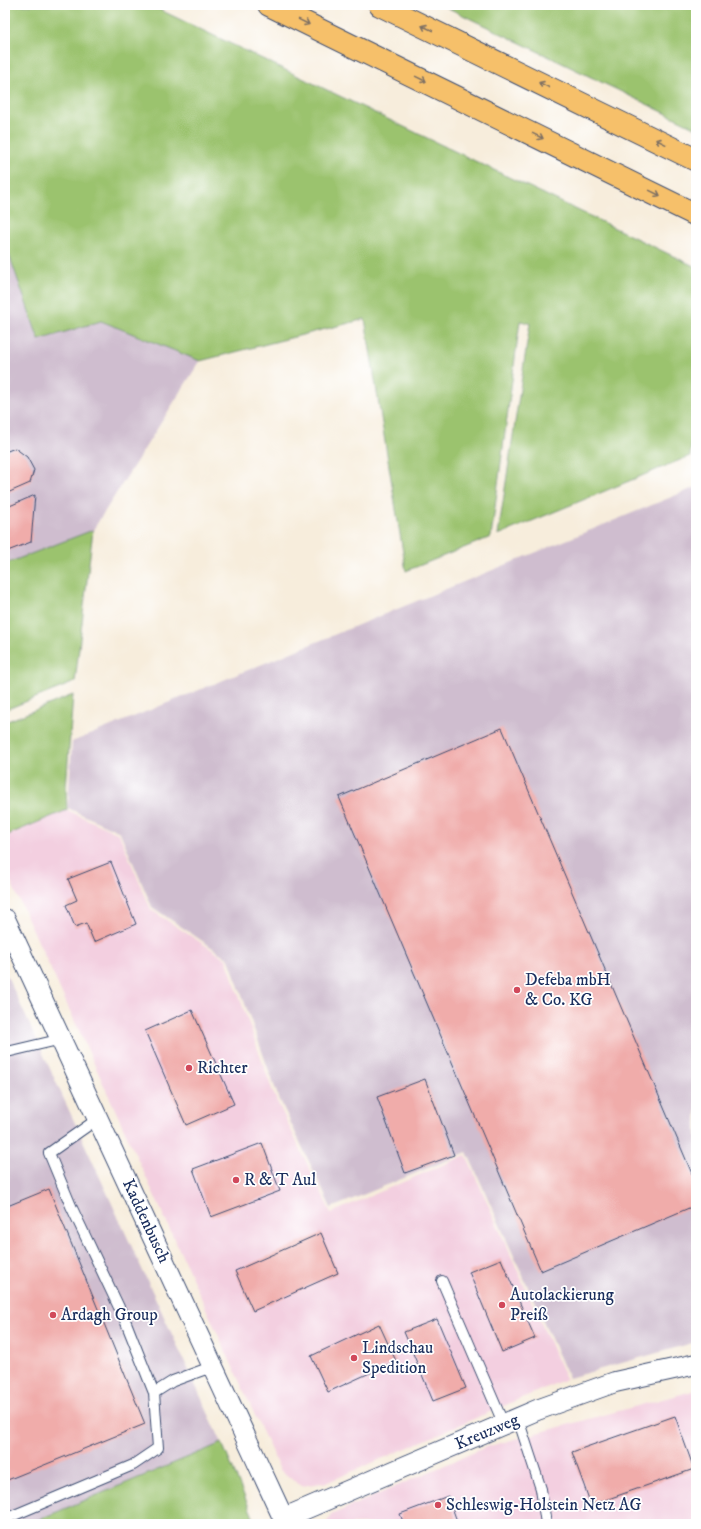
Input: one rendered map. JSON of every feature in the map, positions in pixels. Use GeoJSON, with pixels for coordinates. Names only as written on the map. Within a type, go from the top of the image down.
{"type":"FeatureCollection","features":[{"type":"Feature","properties":{"kind":"highway"},"geometry":{"type":"LineString","coordinates":[[269,5],[696,215]]}},
{"type":"Feature","properties":{"kind":"highway"},"geometry":{"type":"LineString","coordinates":[[380,5],[696,160]]}},
{"type":"Feature","properties":{"kind":"street","name":"Kaddenbusch"},"geometry":{"type":"LineString","coordinates":[[5,919],[99,1118],[285,1521]]}},
{"type":"Feature","properties":{"kind":"street","name":"Kreuzweg"},"geometry":{"type":"LineString","coordinates":[[285,1521],[511,1422],[615,1382],[696,1364]]}},
{"type":"Feature","properties":{"kind":"lane"},"geometry":{"type":"LineString","coordinates":[[5,1050],[7,1052],[62,1040]]}},
{"type":"Feature","properties":{"kind":"lane"},"geometry":{"type":"LineString","coordinates":[[5,1519],[133,1465],[158,1448],[154,1393],[125,1320],[71,1206],[49,1153],[99,1118]]}},
{"type":"Feature","properties":{"kind":"lane"},"geometry":{"type":"LineString","coordinates":[[442,1281],[511,1422],[541,1490],[546,1524]]}},
{"type":"Feature","properties":{"kind":"lane"},"geometry":{"type":"LineString","coordinates":[[154,1393],[173,1381],[214,1366]]}},
{"type":"Feature","properties":{"kind":"shaded area"},"geometry":{"type":"Polygon","coordinates":[[[5,243],[39,340],[101,321],[200,361],[93,530],[5,564],[5,243]]]}},
{"type":"Feature","properties":{"kind":"shaded area"},"geometry":{"type":"Polygon","coordinates":[[[696,487],[696,1342],[569,1378],[467,1152],[331,1208],[278,1096],[229,959],[152,907],[120,832],[68,808],[72,742],[696,487]]]}},
{"type":"Feature","properties":{"kind":"shaded area"},"geometry":{"type":"Polygon","coordinates":[[[67,810],[119,834],[151,910],[226,959],[274,1095],[331,1213],[466,1155],[566,1379],[328,1482],[301,1486],[280,1470],[5,869],[5,836],[67,810]]]}},
{"type":"Feature","properties":{"kind":"shaded area"},"geometry":{"type":"Polygon","coordinates":[[[5,971],[222,1443],[28,1524],[5,1524],[5,971]]]}},
{"type":"Feature","properties":{"kind":"shaded area"},"geometry":{"type":"Polygon","coordinates":[[[696,1390],[696,1524],[326,1524],[331,1515],[486,1447],[696,1390]]]}},
{"type":"Feature","properties":{"kind":"green space"},"geometry":{"type":"Polygon","coordinates":[[[5,5],[150,5],[696,267],[696,392],[690,456],[498,535],[530,323],[520,321],[491,537],[406,571],[365,319],[200,361],[101,321],[39,340],[5,243],[5,5]]]}},
{"type":"Feature","properties":{"kind":"green space"},"geometry":{"type":"Polygon","coordinates":[[[442,5],[696,5],[696,128],[442,5]]]}},
{"type":"Feature","properties":{"kind":"green space"},"geometry":{"type":"Polygon","coordinates":[[[93,530],[75,682],[5,710],[5,564],[93,530]]]}},
{"type":"Feature","properties":{"kind":"green space"},"geometry":{"type":"Polygon","coordinates":[[[73,695],[66,788],[67,810],[5,836],[5,722],[73,695]]]}},
{"type":"Feature","properties":{"kind":"green space"},"geometry":{"type":"Polygon","coordinates":[[[222,1443],[256,1524],[28,1524],[222,1443]]]}},
{"type":"Feature","properties":{"kind":"building"},"geometry":{"type":"Polygon","coordinates":[[[15,448],[27,457],[34,470],[30,483],[5,494],[5,452],[15,448]]]}},
{"type":"Feature","properties":{"kind":"building"},"geometry":{"type":"Polygon","coordinates":[[[35,495],[31,542],[5,552],[5,508],[35,495]]]}},
{"type":"Feature","properties":{"kind":"building","name":"Defeba mbH & Co. KG"},"geometry":{"type":"Polygon","coordinates":[[[502,728],[696,1183],[696,1205],[541,1271],[339,797],[502,728]]]}},
{"type":"Feature","properties":{"kind":"building"},"geometry":{"type":"Polygon","coordinates":[[[111,862],[136,924],[94,942],[86,923],[75,927],[66,905],[77,900],[68,879],[111,862]]]}},
{"type":"Feature","properties":{"kind":"building","name":"Richter"},"geometry":{"type":"Polygon","coordinates":[[[192,1010],[234,1104],[186,1125],[145,1031],[192,1010]]]}},
{"type":"Feature","properties":{"kind":"building"},"geometry":{"type":"Polygon","coordinates":[[[425,1079],[454,1155],[405,1173],[377,1097],[425,1079]]]}},
{"type":"Feature","properties":{"kind":"building","name":"R & T Aul"},"geometry":{"type":"Polygon","coordinates":[[[262,1143],[280,1191],[211,1217],[193,1169],[262,1143]]]}},
{"type":"Feature","properties":{"kind":"building","name":"Ardagh Group"},"geometry":{"type":"Polygon","coordinates":[[[49,1189],[145,1424],[5,1481],[5,1207],[49,1189]]]}},
{"type":"Feature","properties":{"kind":"building"},"geometry":{"type":"Polygon","coordinates":[[[321,1233],[338,1273],[253,1311],[235,1271],[321,1233]]]}},
{"type":"Feature","properties":{"kind":"building","name":"Autolackierung Preiß"},"geometry":{"type":"Polygon","coordinates":[[[501,1259],[535,1338],[502,1352],[469,1272],[501,1259]]]}},
{"type":"Feature","properties":{"kind":"building"},"geometry":{"type":"Polygon","coordinates":[[[437,1319],[466,1388],[433,1401],[404,1332],[437,1319]]]}},
{"type":"Feature","properties":{"kind":"building","name":"Lindschau Spedition"},"geometry":{"type":"Polygon","coordinates":[[[379,1324],[396,1361],[328,1392],[311,1356],[379,1324]]]}},
{"type":"Feature","properties":{"kind":"building"},"geometry":{"type":"Polygon","coordinates":[[[675,1416],[694,1469],[591,1505],[572,1452],[675,1416]]]}},
{"type":"Feature","properties":{"kind":"building","name":"Schleswig-Holstein Netz AG"},"geometry":{"type":"Polygon","coordinates":[[[448,1496],[458,1524],[404,1524],[400,1514],[448,1496]]]}},
{"type":"Feature","properties":{"kind":"place","name":"Defeba mbH & Co. KG"},"geometry":{"type":"Point","coordinates":[517,990]}},
{"type":"Feature","properties":{"kind":"place","name":"Richter"},"geometry":{"type":"Point","coordinates":[189,1068]}},
{"type":"Feature","properties":{"kind":"place","name":"R & T Aul"},"geometry":{"type":"Point","coordinates":[236,1180]}},
{"type":"Feature","properties":{"kind":"place","name":"Autolackierung Preiß"},"geometry":{"type":"Point","coordinates":[502,1305]}},
{"type":"Feature","properties":{"kind":"place","name":"Ardagh Group"},"geometry":{"type":"Point","coordinates":[53,1315]}},
{"type":"Feature","properties":{"kind":"place","name":"Lindschau Spedition"},"geometry":{"type":"Point","coordinates":[354,1358]}},
{"type":"Feature","properties":{"kind":"place","name":"Schleswig-Holstein Netz AG"},"geometry":{"type":"Point","coordinates":[438,1505]}}]}
